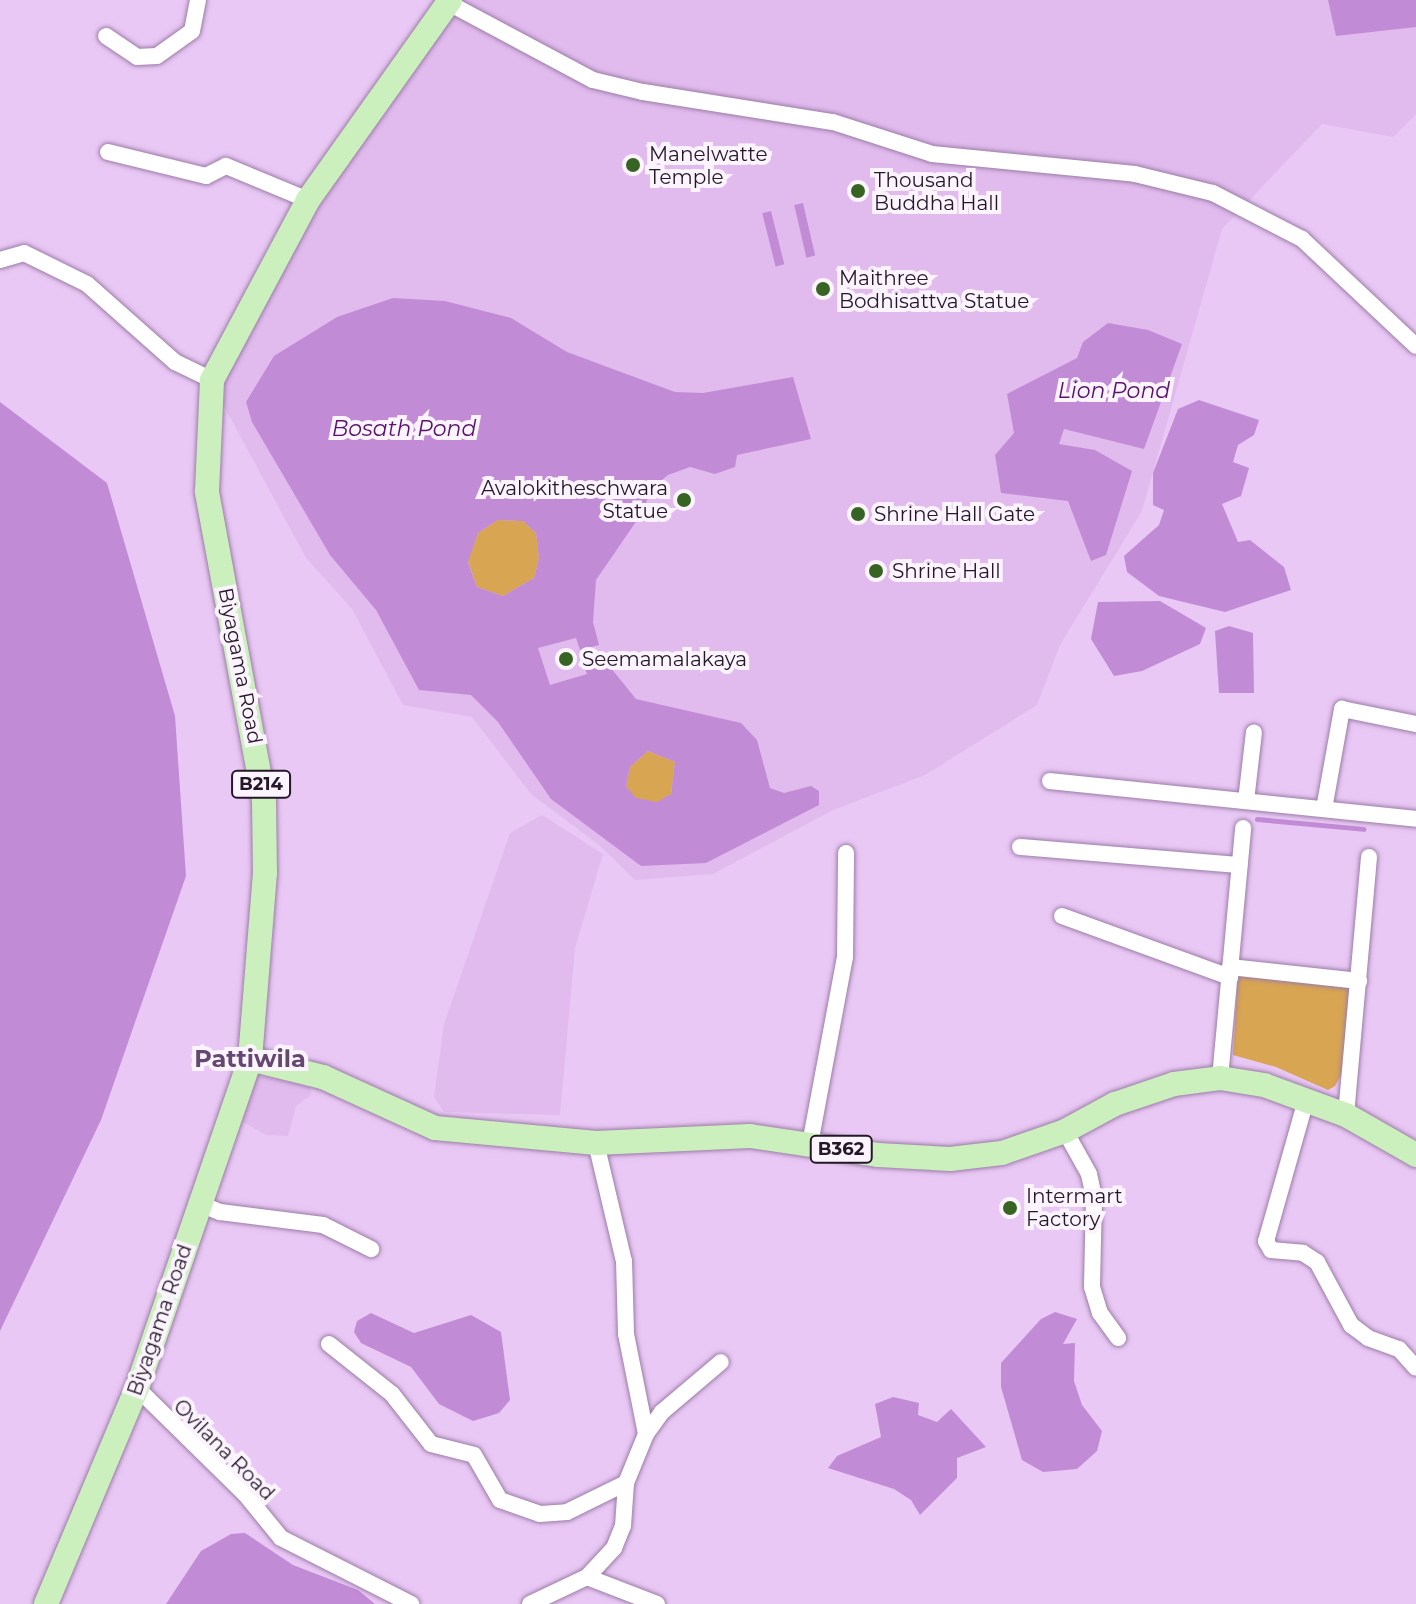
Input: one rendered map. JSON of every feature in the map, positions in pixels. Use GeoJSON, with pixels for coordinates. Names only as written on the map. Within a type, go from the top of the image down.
{"type":"FeatureCollection","features":[{"type":"Feature","properties":{"kind":"main road","name":"Biyagama Road"},"geometry":{"type":"LineString","coordinates":[[46,1604],[137,1388],[250,1059],[265,873],[264,800],[207,491],[212,380],[308,200],[447,1]]}},
{"type":"Feature","properties":{"kind":"main road","name":"B362"},"geometry":{"type":"LineString","coordinates":[[250,1059],[323,1077],[435,1128],[596,1143],[709,1136],[950,1159],[1002,1153],[1065,1131],[1115,1104],[1174,1084],[1220,1078],[1306,1100],[1346,1115],[1416,1155]]}},
{"type":"Feature","properties":{"kind":"street"},"geometry":{"type":"LineString","coordinates":[[106,36],[137,57],[157,56],[192,31],[198,0]]}},
{"type":"Feature","properties":{"kind":"street"},"geometry":{"type":"LineString","coordinates":[[447,1],[593,80],[833,122],[932,154],[1135,174],[1213,193],[1302,239],[1416,346]]}},
{"type":"Feature","properties":{"kind":"street"},"geometry":{"type":"LineString","coordinates":[[108,152],[206,176],[226,166],[308,200]]}},
{"type":"Feature","properties":{"kind":"street"},"geometry":{"type":"LineString","coordinates":[[0,260],[24,253],[87,284],[175,362],[212,380]]}},
{"type":"Feature","properties":{"kind":"street"},"geometry":{"type":"LineString","coordinates":[[1324,809],[1342,709],[1416,724]]}},
{"type":"Feature","properties":{"kind":"street"},"geometry":{"type":"LineString","coordinates":[[1246,801],[1254,732]]}},
{"type":"Feature","properties":{"kind":"street"},"geometry":{"type":"LineString","coordinates":[[1050,781],[1416,819]]}},
{"type":"Feature","properties":{"kind":"street"},"geometry":{"type":"LineString","coordinates":[[1220,1078],[1243,828]]}},
{"type":"Feature","properties":{"kind":"street"},"geometry":{"type":"LineString","coordinates":[[1020,847],[1239,865]]}},
{"type":"Feature","properties":{"kind":"street"},"geometry":{"type":"LineString","coordinates":[[810,1144],[845,957],[846,853]]}},
{"type":"Feature","properties":{"kind":"street"},"geometry":{"type":"LineString","coordinates":[[1346,1115],[1369,857]]}},
{"type":"Feature","properties":{"kind":"street"},"geometry":{"type":"LineString","coordinates":[[1062,916],[1230,972],[1359,981]]}},
{"type":"Feature","properties":{"kind":"street"},"geometry":{"type":"LineString","coordinates":[[1306,1100],[1266,1241],[1271,1250],[1303,1253],[1317,1262],[1351,1325],[1368,1338],[1399,1349],[1416,1368]]}},
{"type":"Feature","properties":{"kind":"street"},"geometry":{"type":"LineString","coordinates":[[1065,1131],[1089,1174],[1094,1197],[1092,1287],[1100,1313],[1118,1338]]}},
{"type":"Feature","properties":{"kind":"street"},"geometry":{"type":"LineString","coordinates":[[596,1143],[624,1261],[626,1334],[646,1434]]}},
{"type":"Feature","properties":{"kind":"street"},"geometry":{"type":"LineString","coordinates":[[200,1204],[220,1212],[323,1225],[371,1249]]}},
{"type":"Feature","properties":{"kind":"street"},"geometry":{"type":"LineString","coordinates":[[329,1344],[392,1394],[431,1444],[474,1455],[500,1500],[540,1514],[567,1512],[626,1483]]}},
{"type":"Feature","properties":{"kind":"street"},"geometry":{"type":"LineString","coordinates":[[530,1604],[587,1577],[614,1548],[623,1526],[626,1483],[646,1434],[662,1412],[721,1362]]}},
{"type":"Feature","properties":{"kind":"street","name":"Ovilana Road"},"geometry":{"type":"LineString","coordinates":[[137,1388],[245,1494],[281,1538],[411,1604]]}},
{"type":"Feature","properties":{"kind":"street"},"geometry":{"type":"LineString","coordinates":[[587,1577],[657,1604]]}},
{"type":"Feature","properties":{"kind":"shaded area"},"geometry":{"type":"Polygon","coordinates":[[[456,0],[1416,0],[1416,114],[1393,137],[1322,124],[1222,229],[1142,511],[1060,645],[1037,705],[925,775],[833,810],[713,874],[635,880],[599,845],[531,794],[472,717],[403,705],[352,609],[306,558],[219,397],[236,340],[312,203],[456,0]]]}},
{"type":"Feature","properties":{"kind":"shaded area"},"geometry":{"type":"Polygon","coordinates":[[[498,520],[523,521],[536,533],[539,558],[534,578],[503,596],[477,587],[468,561],[478,533],[498,520]]]}},
{"type":"Feature","properties":{"kind":"shaded area"},"geometry":{"type":"Polygon","coordinates":[[[648,751],[675,762],[671,794],[657,803],[635,798],[626,786],[630,767],[648,751]]]}},
{"type":"Feature","properties":{"kind":"shaded area"},"geometry":{"type":"Polygon","coordinates":[[[542,815],[603,854],[575,948],[560,1115],[444,1112],[434,1097],[444,1024],[510,833],[542,815]]]}},
{"type":"Feature","properties":{"kind":"shaded area"},"geometry":{"type":"Polygon","coordinates":[[[1238,974],[1352,988],[1345,1068],[1335,1086],[1328,1090],[1276,1067],[1233,1055],[1238,974]]]}},
{"type":"Feature","properties":{"kind":"shaded area"},"geometry":{"type":"Polygon","coordinates":[[[251,1074],[311,1087],[311,1095],[296,1106],[288,1136],[266,1135],[238,1119],[251,1074]]]}},
{"type":"Feature","properties":{"kind":"water"},"geometry":{"type":"Polygon","coordinates":[[[1328,0],[1416,0],[1416,27],[1336,36],[1328,0]]]}},
{"type":"Feature","properties":{"kind":"water"},"geometry":{"type":"Polygon","coordinates":[[[803,203],[815,256],[806,258],[794,205],[803,203]]]}},
{"type":"Feature","properties":{"kind":"water"},"geometry":{"type":"Polygon","coordinates":[[[771,211],[784,264],[776,267],[762,213],[771,211]]]}},
{"type":"Feature","properties":{"kind":"water","name":"Bosath Pond"},"geometry":{"type":"Polygon","coordinates":[[[393,298],[445,301],[511,318],[567,352],[675,392],[703,393],[793,377],[811,439],[737,455],[735,467],[715,474],[690,467],[668,475],[650,490],[644,510],[596,580],[593,622],[599,645],[580,650],[576,638],[538,648],[550,685],[587,674],[583,663],[602,657],[636,699],[741,723],[757,740],[770,788],[784,793],[811,786],[819,791],[819,805],[706,863],[641,866],[551,799],[498,722],[471,695],[419,690],[376,610],[330,555],[252,422],[246,402],[274,356],[337,317],[393,298]],[[498,520],[478,533],[468,562],[477,587],[503,596],[534,578],[539,558],[536,533],[523,521],[498,520]],[[648,751],[630,767],[626,786],[636,798],[657,802],[671,794],[675,762],[648,751]]]}},
{"type":"Feature","properties":{"kind":"water","name":"Lion Pond"},"geometry":{"type":"Polygon","coordinates":[[[1108,323],[1148,330],[1182,344],[1144,449],[1064,429],[1059,444],[1095,450],[1132,471],[1106,555],[1091,561],[1068,501],[1001,493],[995,455],[1014,433],[1007,394],[1077,358],[1083,342],[1108,323]]]}},
{"type":"Feature","properties":{"kind":"water"},"geometry":{"type":"Polygon","coordinates":[[[1199,400],[1259,420],[1254,435],[1238,445],[1233,462],[1249,468],[1241,496],[1222,504],[1238,542],[1250,540],[1284,567],[1291,590],[1225,612],[1159,596],[1127,572],[1124,556],[1159,525],[1164,510],[1153,505],[1153,473],[1178,409],[1199,400]]]}},
{"type":"Feature","properties":{"kind":"water"},"geometry":{"type":"Polygon","coordinates":[[[0,402],[107,483],[175,716],[186,876],[101,1120],[0,1331],[0,402]]]}},
{"type":"Feature","properties":{"kind":"water"},"geometry":{"type":"Polygon","coordinates":[[[1160,601],[1206,628],[1200,644],[1142,671],[1114,676],[1091,639],[1098,602],[1160,601]]]}},
{"type":"Feature","properties":{"kind":"water"},"geometry":{"type":"Polygon","coordinates":[[[1229,626],[1253,633],[1254,693],[1219,693],[1215,631],[1229,626]]]}},
{"type":"Feature","properties":{"kind":"water"},"geometry":{"type":"Polygon","coordinates":[[[1055,1312],[1077,1319],[1063,1344],[1075,1343],[1074,1381],[1082,1405],[1102,1431],[1097,1451],[1077,1469],[1043,1472],[1022,1460],[1001,1387],[1001,1363],[1041,1319],[1055,1312]]]}},
{"type":"Feature","properties":{"kind":"water"},"geometry":{"type":"Polygon","coordinates":[[[371,1313],[414,1333],[471,1315],[501,1332],[510,1400],[499,1413],[473,1421],[439,1404],[411,1367],[361,1343],[354,1332],[357,1321],[371,1313]]]}},
{"type":"Feature","properties":{"kind":"water"},"geometry":{"type":"Polygon","coordinates":[[[893,1397],[919,1403],[918,1415],[937,1422],[951,1409],[986,1447],[957,1458],[957,1478],[920,1515],[911,1500],[894,1489],[828,1468],[837,1456],[881,1437],[875,1404],[893,1397]]]}},
{"type":"Feature","properties":{"kind":"water"},"geometry":{"type":"Polygon","coordinates":[[[245,1533],[293,1565],[358,1590],[375,1604],[166,1604],[201,1551],[231,1534],[245,1533]]]}},
{"type":"Feature","properties":{"kind":"waterway"},"geometry":{"type":"LineString","coordinates":[[1257,819],[1364,829]]}},
{"type":"Feature","properties":{"kind":"place","name":"Manelwatte Temple"},"geometry":{"type":"Point","coordinates":[633,165]}},
{"type":"Feature","properties":{"kind":"place","name":"Thousand Buddha Hall"},"geometry":{"type":"Point","coordinates":[858,191]}},
{"type":"Feature","properties":{"kind":"place","name":"Maithree Bodhisattva Statue"},"geometry":{"type":"Point","coordinates":[823,289]}},
{"type":"Feature","properties":{"kind":"place","name":"Avalokitheschwara Statue"},"geometry":{"type":"Point","coordinates":[684,500]}},
{"type":"Feature","properties":{"kind":"place","name":"Shrine Hall Gate"},"geometry":{"type":"Point","coordinates":[858,514]}},
{"type":"Feature","properties":{"kind":"place","name":"Shrine Hall"},"geometry":{"type":"Point","coordinates":[876,571]}},
{"type":"Feature","properties":{"kind":"place","name":"Seemamalakaya"},"geometry":{"type":"Point","coordinates":[566,659]}},
{"type":"Feature","properties":{"kind":"place","name":"Intermart Factory"},"geometry":{"type":"Point","coordinates":[1010,1208]}},
{"type":"Feature","properties":{"kind":"district","name":"Pattiwila"},"geometry":{"type":"Point","coordinates":[250,1059]}}]}
